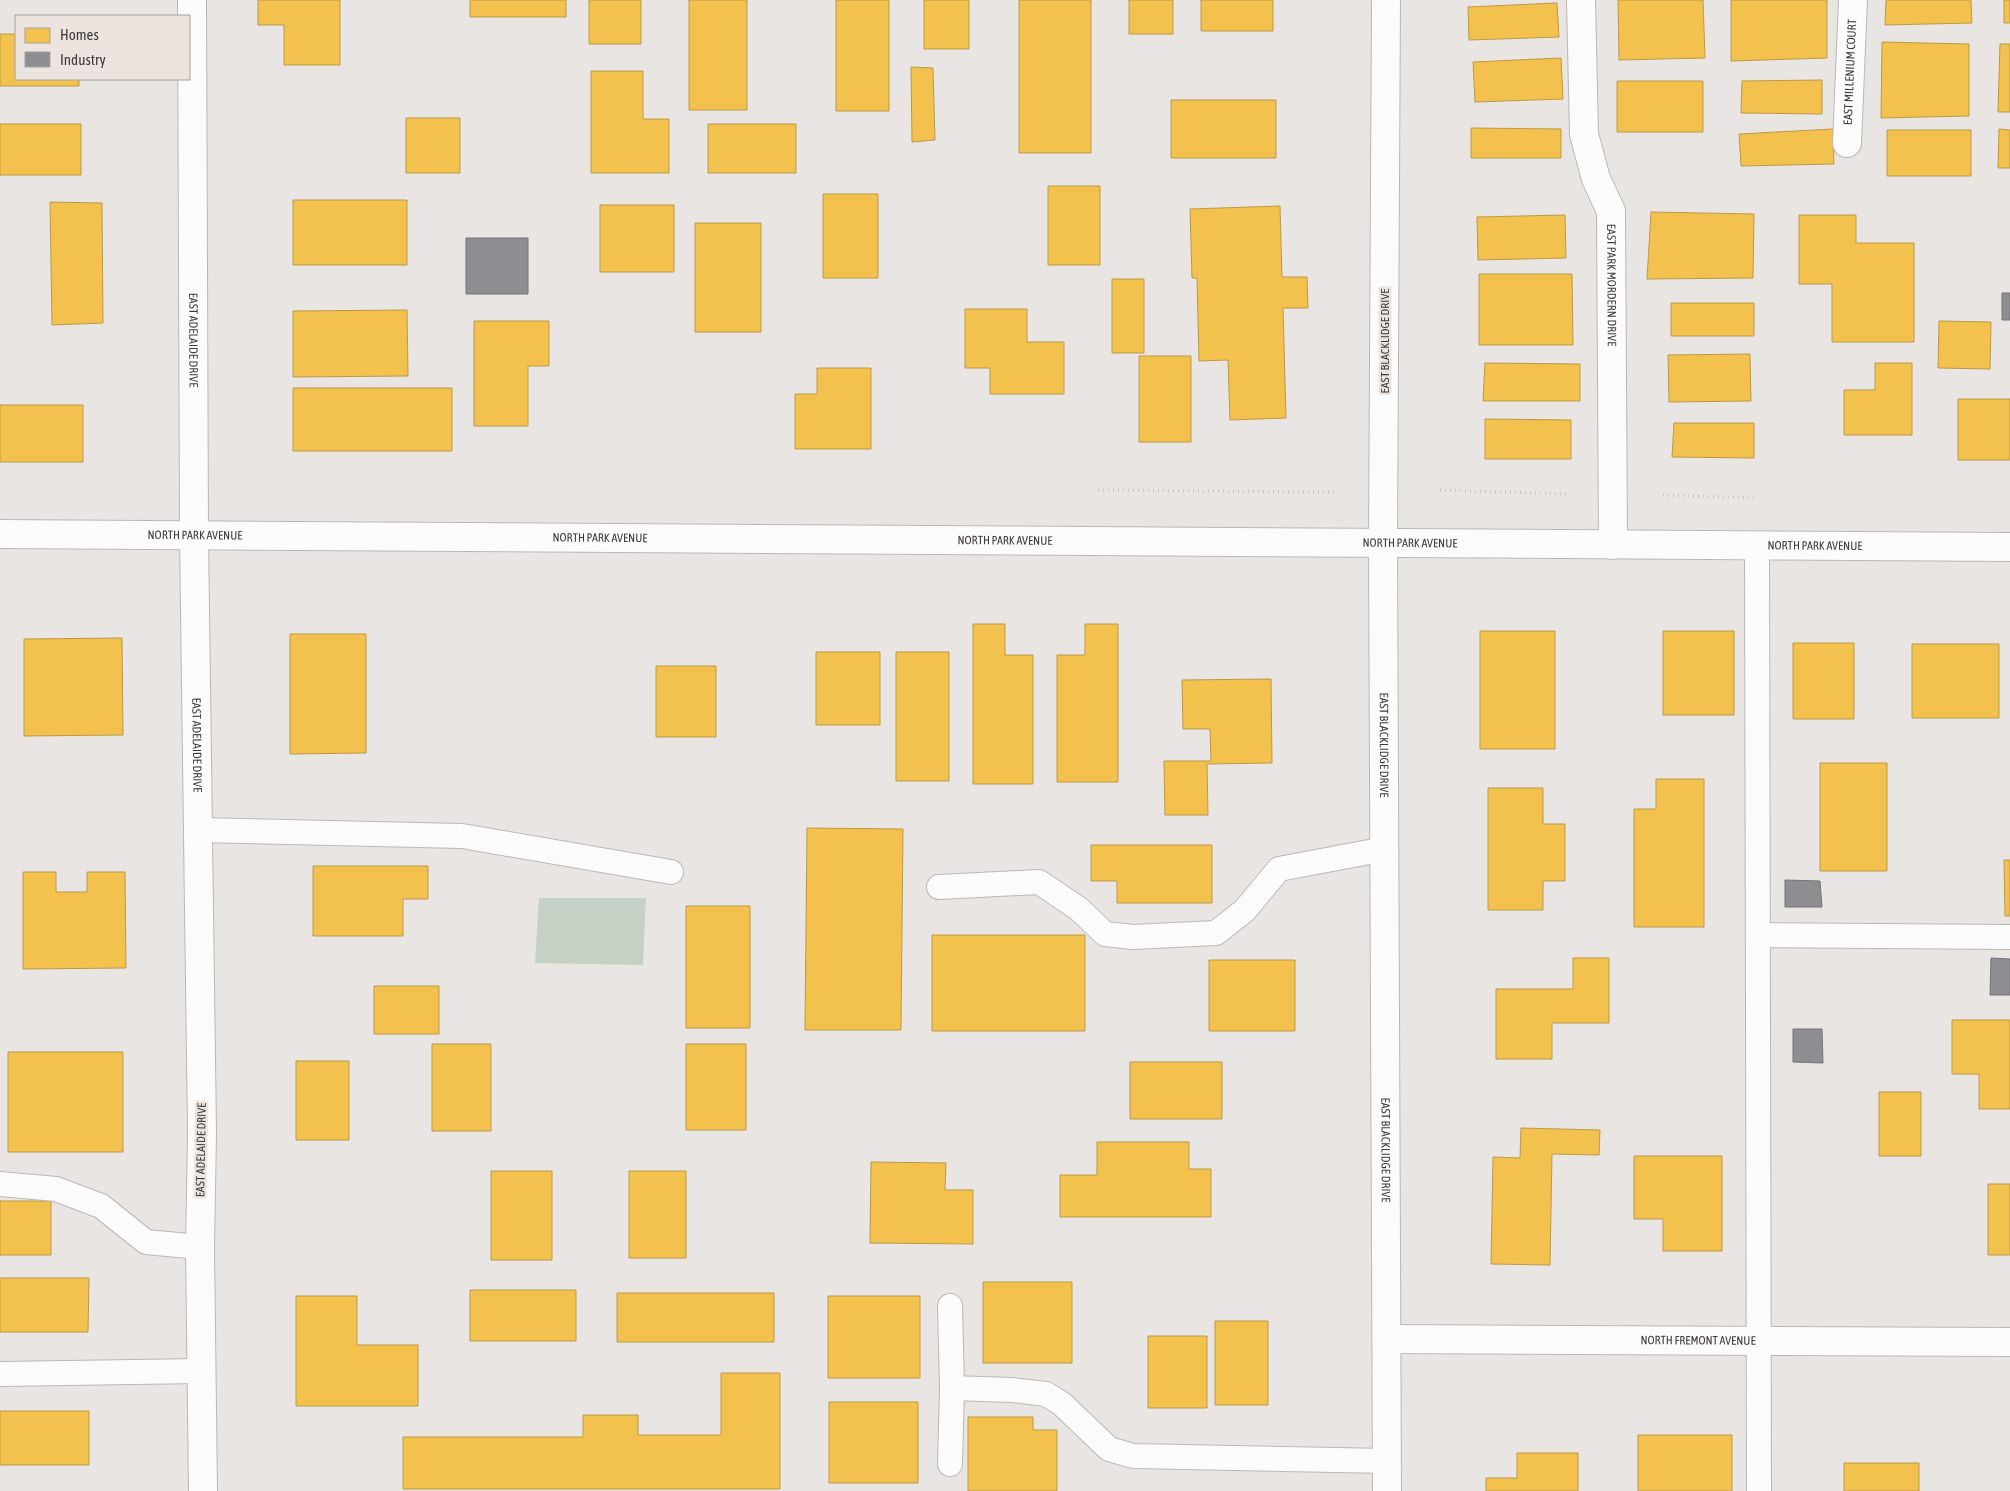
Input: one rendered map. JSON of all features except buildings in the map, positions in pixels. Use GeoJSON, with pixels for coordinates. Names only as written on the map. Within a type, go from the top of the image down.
{"type":"FeatureCollection","features":[{"type":"Feature","properties":{"kind":"street","name":"EAST ADELAIDE DRIVE"},"geometry":{"type":"LineString","coordinates":[[192,0],[194,534],[202,1133],[200,1247],[203,1491]]}},
{"type":"Feature","properties":{"kind":"street","name":"EAST BLACKLIDGE DRIVE"},"geometry":{"type":"LineString","coordinates":[[1386,0],[1383,542],[1387,1491]]}},
{"type":"Feature","properties":{"kind":"street","name":"EAST PARK MORDERN DRIVE"},"geometry":{"type":"LineString","coordinates":[[1581,0],[1584,134],[1596,179],[1611,211],[1613,545]]}},
{"type":"Feature","properties":{"kind":"street","name":"EAST MILLENIUM COURT"},"geometry":{"type":"LineString","coordinates":[[1846,143],[1853,0]]}},
{"type":"Feature","properties":{"kind":"street","name":"NORTH PARK AVENUE"},"geometry":{"type":"LineString","coordinates":[[0,534],[2010,547]]}},
{"type":"Feature","properties":{"kind":"street","name":"NORTH FREMONT AVENUE"},"geometry":{"type":"LineString","coordinates":[[1387,1339],[2010,1342]]}},
{"type":"Feature","properties":{"kind":"lane"},"geometry":{"type":"LineString","coordinates":[[1757,546],[1758,1341],[1760,1491]]}},
{"type":"Feature","properties":{"kind":"lane"},"geometry":{"type":"LineString","coordinates":[[198,830],[462,836],[671,872]]}},
{"type":"Feature","properties":{"kind":"lane"},"geometry":{"type":"LineString","coordinates":[[939,887],[1039,882],[1079,908],[1105,934],[1133,937],[1216,932],[1245,910],[1279,869],[1385,849]]}},
{"type":"Feature","properties":{"kind":"lane"},"geometry":{"type":"LineString","coordinates":[[1758,935],[2010,937]]}},
{"type":"Feature","properties":{"kind":"lane"},"geometry":{"type":"LineString","coordinates":[[0,1184],[56,1189],[101,1206],[146,1242],[200,1247]]}},
{"type":"Feature","properties":{"kind":"lane"},"geometry":{"type":"LineString","coordinates":[[950,1306],[952,1388],[950,1464]]}},
{"type":"Feature","properties":{"kind":"lane"},"geometry":{"type":"LineString","coordinates":[[0,1374],[201,1371]]}},
{"type":"Feature","properties":{"kind":"lane"},"geometry":{"type":"LineString","coordinates":[[952,1388],[1012,1390],[1046,1394],[1062,1404],[1109,1449],[1133,1456],[1387,1461]]}},
{"type":"Feature","properties":{"kind":"path"},"geometry":{"type":"LineString","coordinates":[[1098,490],[1337,492]]}},
{"type":"Feature","properties":{"kind":"path"},"geometry":{"type":"LineString","coordinates":[[1440,490],[1568,494]]}},
{"type":"Feature","properties":{"kind":"path"},"geometry":{"type":"LineString","coordinates":[[1663,495],[1758,498]]}},
{"type":"Feature","properties":{"kind":"shaded area"},"geometry":{"type":"Polygon","coordinates":[[[539,898],[646,898],[643,965],[535,963],[539,898]]]}}]}
